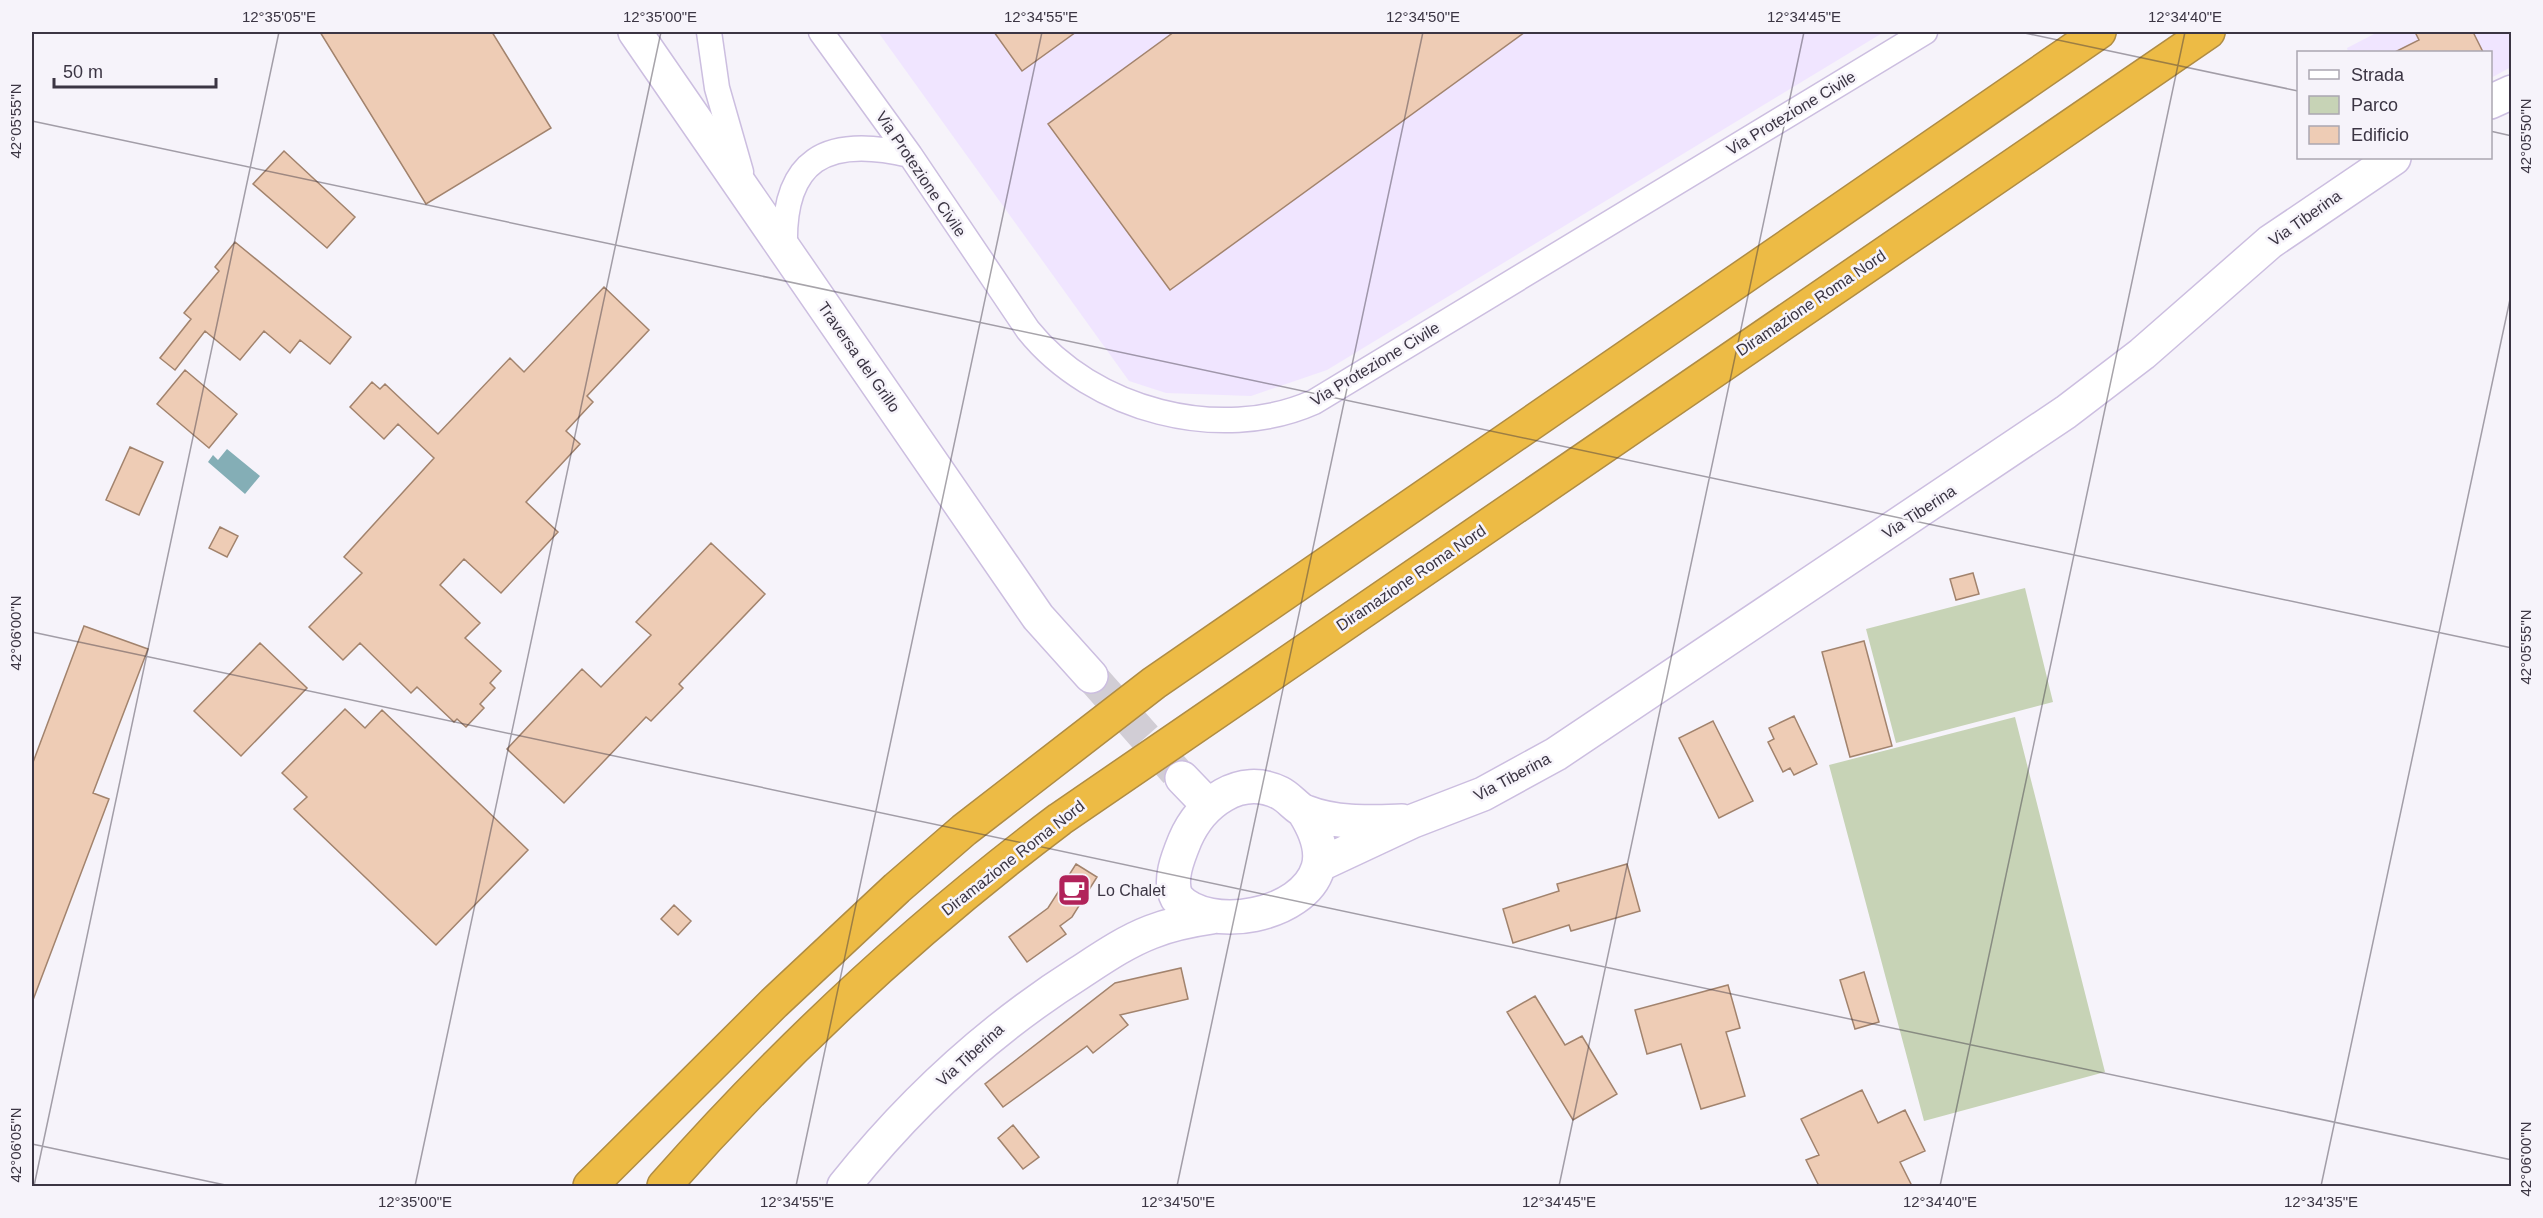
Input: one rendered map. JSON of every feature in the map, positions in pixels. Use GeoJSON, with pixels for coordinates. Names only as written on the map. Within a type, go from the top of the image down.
{"type":"FeatureCollection","features":[{"type":"Feature","properties":{"kind":"highway"},"geometry":{"type":"LineString","coordinates":[[590,1186],[774,1003],[905,880],[964,830],[1154,683],[2099,32]]}},
{"type":"Feature","properties":{"kind":"highway","name":"Diramazione Roma Nord"},"geometry":{"type":"LineString","coordinates":[[664,1186],[807,1035],[916,934],[1042,833],[2208,32]]}},
{"type":"Feature","properties":{"kind":"main road","name":"Traversa del Grillo"},"geometry":{"type":"LineString","coordinates":[[635,32],[1038,617],[1091,676]]}},
{"type":"Feature","properties":{"kind":"main road"},"geometry":{"type":"LineString","coordinates":[[2492,101],[2511,92]]}},
{"type":"Feature","properties":{"kind":"main road","name":"Via Tiberina"},"geometry":{"type":"LineString","coordinates":[[1319,865],[1413,821],[1483,794],[1556,754],[1999,459],[2127,366],[2270,242],[2393,159]]}},
{"type":"Feature","properties":{"kind":"main road"},"geometry":{"type":"LineString","coordinates":[[1182,778],[1208,805]]}},
{"type":"Feature","properties":{"kind":"main road","name":"Via Tiberina"},"geometry":{"type":"LineString","coordinates":[[844,1186],[900,1120],[976,1047],[1038,999],[1118,948],[1173,924],[1212,917],[1249,916],[1278,906],[1308,885],[1319,865],[1317,836],[1304,812],[1282,794],[1260,788],[1237,789],[1224,793],[1208,805],[1189,831],[1173,879],[1173,891],[1183,904],[1212,917]]}},
{"type":"Feature","properties":{"kind":"main road","name":"Via Tiberina"},"geometry":{"type":"LineString","coordinates":[[1304,812],[1360,822],[1413,821]]}},
{"type":"Feature","properties":{"kind":"main road","name":"Via Tiberina"},"geometry":{"type":"LineString","coordinates":[[1118,948],[1173,879]]}},
{"type":"Feature","properties":{"kind":"street"},"geometry":{"type":"LineString","coordinates":[[709,32],[717,88],[731,142],[756,207]]}},
{"type":"Feature","properties":{"kind":"street","name":"Via Protezione Civile"},"geometry":{"type":"LineString","coordinates":[[821,32],[910,155],[1028,330],[1056,360],[1106,392],[1159,410],[1217,420],[1257,420],[1279,415],[1314,402],[1924,32]]}},
{"type":"Feature","properties":{"kind":"street"},"geometry":{"type":"LineString","coordinates":[[785,249],[788,204],[798,178],[807,167],[825,154],[850,148],[879,149],[910,155]]}},
{"type":"Feature","properties":{"kind":"shaded area"},"geometry":{"type":"Polygon","coordinates":[[[878,32],[1884,32],[1327,370],[1251,396],[1166,393],[1129,381],[878,32]]]}},
{"type":"Feature","properties":{"kind":"shaded area"},"geometry":{"type":"Polygon","coordinates":[[[2378,32],[2511,32],[2511,67],[2492,77],[2492,51],[2348,51],[2347,48],[2378,32]]]}},
{"type":"Feature","properties":{"kind":"green space"},"geometry":{"type":"Polygon","coordinates":[[[2025,588],[2053,702],[1896,743],[1866,629],[2025,588]]]}},
{"type":"Feature","properties":{"kind":"green space"},"geometry":{"type":"Polygon","coordinates":[[[2015,717],[2105,1072],[1924,1121],[1829,765],[2015,717]]]}},
{"type":"Feature","properties":{"kind":"water"},"geometry":{"type":"Polygon","coordinates":[[[227,449],[260,476],[245,494],[208,462],[213,455],[218,460],[227,449]]]}},
{"type":"Feature","properties":{"kind":"building"},"geometry":{"type":"Polygon","coordinates":[[[320,32],[492,32],[551,128],[426,204],[320,32]]]}},
{"type":"Feature","properties":{"kind":"building"},"geometry":{"type":"Polygon","coordinates":[[[994,32],[1076,32],[1022,71],[994,32]]]}},
{"type":"Feature","properties":{"kind":"building"},"geometry":{"type":"Polygon","coordinates":[[[1174,32],[1525,32],[1170,290],[1048,124],[1174,32]]]}},
{"type":"Feature","properties":{"kind":"building"},"geometry":{"type":"Polygon","coordinates":[[[2415,32],[2473,32],[2482,51],[2397,51],[2419,40],[2415,32]]]}},
{"type":"Feature","properties":{"kind":"building"},"geometry":{"type":"Polygon","coordinates":[[[284,151],[355,217],[327,248],[253,184],[284,151]]]}},
{"type":"Feature","properties":{"kind":"building"},"geometry":{"type":"Polygon","coordinates":[[[235,242],[351,337],[330,364],[300,340],[290,353],[264,331],[240,360],[205,331],[175,370],[160,358],[191,319],[184,313],[219,271],[215,267],[235,242]]]}},
{"type":"Feature","properties":{"kind":"building"},"geometry":{"type":"Polygon","coordinates":[[[604,287],[649,330],[587,396],[593,402],[566,431],[580,444],[526,502],[558,532],[501,593],[464,559],[440,585],[480,623],[465,638],[501,671],[490,683],[495,688],[480,704],[484,708],[466,727],[457,719],[454,722],[417,687],[411,693],[360,643],[343,660],[309,627],[362,573],[344,557],[434,458],[398,424],[384,439],[350,407],[372,382],[380,389],[385,384],[438,434],[510,358],[524,372],[604,287]]]}},
{"type":"Feature","properties":{"kind":"building"},"geometry":{"type":"Polygon","coordinates":[[[185,370],[237,414],[209,448],[157,404],[185,370]]]}},
{"type":"Feature","properties":{"kind":"building"},"geometry":{"type":"Polygon","coordinates":[[[130,447],[163,462],[139,515],[106,500],[130,447]]]}},
{"type":"Feature","properties":{"kind":"building"},"geometry":{"type":"Polygon","coordinates":[[[220,527],[238,536],[227,557],[209,548],[220,527]]]}},
{"type":"Feature","properties":{"kind":"building"},"geometry":{"type":"Polygon","coordinates":[[[711,543],[765,594],[679,684],[683,688],[651,721],[646,717],[564,803],[507,749],[582,669],[601,687],[651,635],[636,622],[711,543]]]}},
{"type":"Feature","properties":{"kind":"building"},"geometry":{"type":"Polygon","coordinates":[[[1973,573],[1979,594],[1956,600],[1950,579],[1973,573]]]}},
{"type":"Feature","properties":{"kind":"building"},"geometry":{"type":"Polygon","coordinates":[[[84,626],[148,649],[93,793],[109,799],[33,1000],[32,765],[84,626]]]}},
{"type":"Feature","properties":{"kind":"building"},"geometry":{"type":"Polygon","coordinates":[[[1864,641],[1892,746],[1850,757],[1822,652],[1864,641]]]}},
{"type":"Feature","properties":{"kind":"building"},"geometry":{"type":"Polygon","coordinates":[[[260,643],[307,688],[241,756],[194,711],[260,643]]]}},
{"type":"Feature","properties":{"kind":"building"},"geometry":{"type":"Polygon","coordinates":[[[345,709],[365,728],[382,710],[528,850],[436,945],[294,809],[307,797],[282,773],[345,709]]]}},
{"type":"Feature","properties":{"kind":"building"},"geometry":{"type":"Polygon","coordinates":[[[1794,716],[1817,764],[1794,775],[1790,768],[1783,772],[1768,742],[1774,739],[1769,728],[1794,716]]]}},
{"type":"Feature","properties":{"kind":"building"},"geometry":{"type":"Polygon","coordinates":[[[1713,721],[1753,801],[1719,818],[1679,738],[1713,721]]]}},
{"type":"Feature","properties":{"kind":"building"},"geometry":{"type":"Polygon","coordinates":[[[1076,864],[1097,877],[1072,917],[1060,926],[1066,934],[1027,962],[1009,937],[1048,908],[1076,864]]]}},
{"type":"Feature","properties":{"kind":"building"},"geometry":{"type":"Polygon","coordinates":[[[1627,864],[1640,911],[1571,931],[1569,925],[1513,943],[1503,909],[1559,891],[1557,884],[1627,864]]]}},
{"type":"Feature","properties":{"kind":"building"},"geometry":{"type":"Polygon","coordinates":[[[674,905],[691,921],[678,935],[661,919],[674,905]]]}},
{"type":"Feature","properties":{"kind":"building"},"geometry":{"type":"Polygon","coordinates":[[[1181,968],[1188,999],[1120,1015],[1128,1025],[1093,1053],[1087,1046],[1003,1107],[985,1084],[1115,983],[1181,968]]]}},
{"type":"Feature","properties":{"kind":"building"},"geometry":{"type":"Polygon","coordinates":[[[1864,972],[1879,1022],[1855,1029],[1840,980],[1864,972]]]}},
{"type":"Feature","properties":{"kind":"building"},"geometry":{"type":"Polygon","coordinates":[[[1728,985],[1740,1028],[1726,1032],[1745,1096],[1701,1109],[1681,1044],[1647,1054],[1635,1010],[1728,985]]]}},
{"type":"Feature","properties":{"kind":"building"},"geometry":{"type":"Polygon","coordinates":[[[1535,996],[1565,1045],[1582,1036],[1617,1094],[1573,1120],[1507,1012],[1535,996]]]}},
{"type":"Feature","properties":{"kind":"building"},"geometry":{"type":"Polygon","coordinates":[[[1862,1090],[1878,1123],[1905,1110],[1925,1151],[1900,1162],[1912,1186],[1819,1186],[1806,1160],[1819,1155],[1801,1119],[1862,1090]]]}},
{"type":"Feature","properties":{"kind":"building"},"geometry":{"type":"Polygon","coordinates":[[[1013,1125],[1039,1157],[1023,1169],[998,1138],[1013,1125]]]}},
{"type":"Feature","properties":{"kind":"tunnel"},"geometry":{"type":"LineString","coordinates":[[1091,676],[1176,772]]}},
{"type":"Feature","properties":{"kind":"place","name":"Lo Chalet"},"geometry":{"type":"Point","coordinates":[1074,890]}}]}
